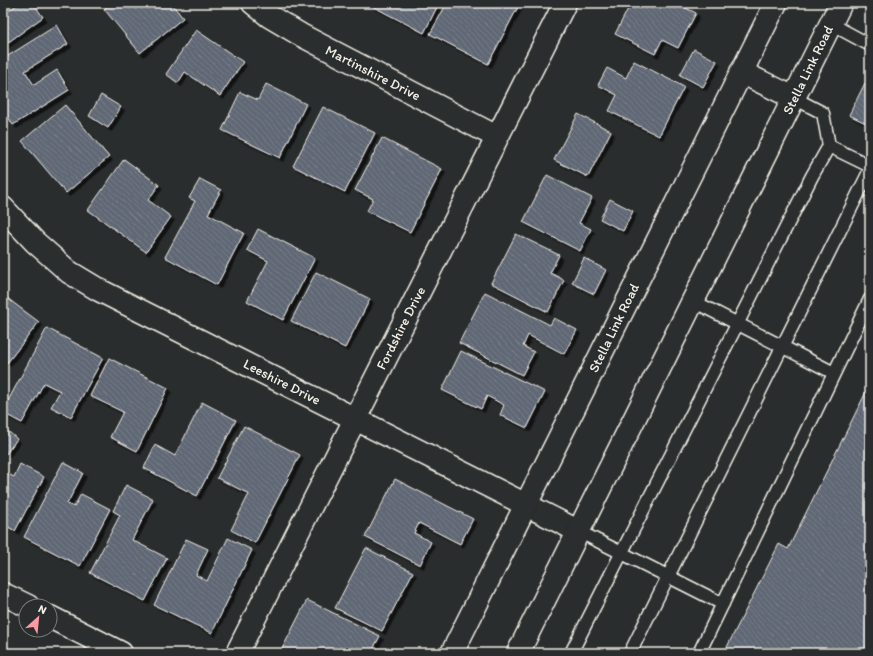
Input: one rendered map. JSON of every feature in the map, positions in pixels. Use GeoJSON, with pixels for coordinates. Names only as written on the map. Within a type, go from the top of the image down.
{"type":"FeatureCollection","features":[{"type":"Feature","properties":{"kind":"street","name":"Martinshire Drive"},"geometry":{"type":"LineString","coordinates":[[253,3],[269,16],[301,36],[497,137]]}},
{"type":"Feature","properties":{"kind":"street","name":"Fordshire Drive"},"geometry":{"type":"LineString","coordinates":[[237,653],[565,3]]}},
{"type":"Feature","properties":{"kind":"street","name":"Stella Link Road"},"geometry":{"type":"LineString","coordinates":[[452,653],[776,3]]}},
{"type":"Feature","properties":{"kind":"street","name":"Stella Link Road"},"geometry":{"type":"LineString","coordinates":[[518,653],[841,3]]}},
{"type":"Feature","properties":{"kind":"street"},"geometry":{"type":"LineString","coordinates":[[741,72],[794,98]]}},
{"type":"Feature","properties":{"kind":"street","name":"Leeshire Drive"},"geometry":{"type":"LineString","coordinates":[[3,208],[35,242],[69,272],[99,290],[578,531]]}},
{"type":"Feature","properties":{"kind":"street"},"geometry":{"type":"LineString","coordinates":[[3,594],[18,601]]}},
{"type":"Feature","properties":{"kind":"street"},"geometry":{"type":"LineString","coordinates":[[58,621],[121,653]]}},
{"type":"Feature","properties":{"kind":"lane"},"geometry":{"type":"LineString","coordinates":[[831,24],[870,44]]}},
{"type":"Feature","properties":{"kind":"lane"},"geometry":{"type":"LineString","coordinates":[[571,653],[812,176],[829,146],[823,113],[794,98]]}},
{"type":"Feature","properties":{"kind":"lane"},"geometry":{"type":"LineString","coordinates":[[829,146],[870,166]]}},
{"type":"Feature","properties":{"kind":"lane"},"geometry":{"type":"LineString","coordinates":[[630,653],[783,348],[870,170]]}},
{"type":"Feature","properties":{"kind":"lane"},"geometry":{"type":"LineString","coordinates":[[699,653],[870,299]]}},
{"type":"Feature","properties":{"kind":"lane"},"geometry":{"type":"LineString","coordinates":[[692,301],[834,373]]}},
{"type":"Feature","properties":{"kind":"lane"},"geometry":{"type":"LineString","coordinates":[[578,531],[723,604]]}},
{"type":"Feature","properties":{"kind":"building"},"geometry":{"type":"Polygon","coordinates":[[[20,3],[33,3],[43,17],[3,46],[3,14],[20,3]]]}},
{"type":"Feature","properties":{"kind":"building"},"geometry":{"type":"Polygon","coordinates":[[[112,3],[171,3],[183,18],[140,53],[104,9],[112,3]]]}},
{"type":"Feature","properties":{"kind":"building"},"geometry":{"type":"Polygon","coordinates":[[[439,3],[424,33],[368,4],[439,3]]]}},
{"type":"Feature","properties":{"kind":"building"},"geometry":{"type":"Polygon","coordinates":[[[447,3],[473,3],[480,7],[482,3],[520,3],[488,64],[430,34],[447,3]]]}},
{"type":"Feature","properties":{"kind":"building"},"geometry":{"type":"Polygon","coordinates":[[[631,3],[676,3],[696,13],[678,48],[662,40],[655,54],[615,34],[631,3]]]}},
{"type":"Feature","properties":{"kind":"building"},"geometry":{"type":"Polygon","coordinates":[[[57,25],[68,44],[25,71],[34,85],[57,70],[69,90],[13,125],[3,109],[3,59],[57,25]]]}},
{"type":"Feature","properties":{"kind":"building"},"geometry":{"type":"Polygon","coordinates":[[[196,30],[243,62],[220,96],[185,72],[178,83],[166,74],[196,30]]]}},
{"type":"Feature","properties":{"kind":"building"},"geometry":{"type":"Polygon","coordinates":[[[694,49],[717,61],[703,87],[680,75],[694,49]]]}},
{"type":"Feature","properties":{"kind":"building"},"geometry":{"type":"Polygon","coordinates":[[[634,61],[684,87],[659,136],[609,111],[617,95],[598,85],[607,68],[626,78],[634,61]]]}},
{"type":"Feature","properties":{"kind":"building"},"geometry":{"type":"Polygon","coordinates":[[[865,83],[870,86],[870,125],[849,115],[865,83]]]}},
{"type":"Feature","properties":{"kind":"building"},"geometry":{"type":"Polygon","coordinates":[[[266,84],[306,104],[280,158],[222,130],[240,92],[258,100],[266,84]]]}},
{"type":"Feature","properties":{"kind":"building"},"geometry":{"type":"Polygon","coordinates":[[[101,95],[121,107],[108,128],[89,116],[101,95]]]}},
{"type":"Feature","properties":{"kind":"building"},"geometry":{"type":"Polygon","coordinates":[[[65,105],[109,157],[66,193],[22,141],[65,105]]]}},
{"type":"Feature","properties":{"kind":"building"},"geometry":{"type":"Polygon","coordinates":[[[323,107],[375,133],[345,192],[293,166],[323,107]]]}},
{"type":"Feature","properties":{"kind":"building"},"geometry":{"type":"Polygon","coordinates":[[[578,114],[611,131],[588,177],[554,160],[578,114]]]}},
{"type":"Feature","properties":{"kind":"building"},"geometry":{"type":"Polygon","coordinates":[[[382,138],[442,169],[410,232],[367,211],[373,199],[355,190],[382,138]]]}},
{"type":"Feature","properties":{"kind":"building"},"geometry":{"type":"Polygon","coordinates":[[[124,159],[159,185],[148,200],[171,217],[146,252],[88,210],[124,159]]]}},
{"type":"Feature","properties":{"kind":"building"},"geometry":{"type":"Polygon","coordinates":[[[547,175],[592,198],[579,223],[591,229],[580,251],[523,222],[547,175]]]}},
{"type":"Feature","properties":{"kind":"building"},"geometry":{"type":"Polygon","coordinates":[[[200,179],[221,190],[208,214],[244,233],[217,285],[165,257],[195,201],[189,198],[200,179]]]}},
{"type":"Feature","properties":{"kind":"building"},"geometry":{"type":"Polygon","coordinates":[[[610,199],[633,211],[623,231],[600,219],[610,199]]]}},
{"type":"Feature","properties":{"kind":"building"},"geometry":{"type":"Polygon","coordinates":[[[258,229],[315,258],[283,320],[247,301],[268,261],[247,250],[258,229]]]}},
{"type":"Feature","properties":{"kind":"building"},"geometry":{"type":"Polygon","coordinates":[[[516,234],[559,255],[550,273],[564,280],[548,312],[491,283],[516,234]]]}},
{"type":"Feature","properties":{"kind":"building"},"geometry":{"type":"Polygon","coordinates":[[[584,258],[606,270],[594,294],[572,283],[584,258]]]}},
{"type":"Feature","properties":{"kind":"building"},"geometry":{"type":"Polygon","coordinates":[[[316,272],[370,299],[345,348],[291,321],[316,272]]]}},
{"type":"Feature","properties":{"kind":"building"},"geometry":{"type":"Polygon","coordinates":[[[485,292],[550,325],[554,318],[577,330],[564,354],[528,335],[523,346],[534,352],[522,375],[459,343],[485,292]]]}},
{"type":"Feature","properties":{"kind":"building"},"geometry":{"type":"Polygon","coordinates":[[[3,295],[39,322],[7,363],[3,360],[3,295]]]}},
{"type":"Feature","properties":{"kind":"building"},"geometry":{"type":"Polygon","coordinates":[[[47,328],[103,358],[71,417],[51,407],[60,391],[44,383],[22,423],[3,413],[3,410],[47,328]]]}},
{"type":"Feature","properties":{"kind":"building"},"geometry":{"type":"Polygon","coordinates":[[[461,351],[545,392],[527,428],[500,415],[504,405],[487,396],[481,409],[442,390],[461,351]]]}},
{"type":"Feature","properties":{"kind":"building"},"geometry":{"type":"Polygon","coordinates":[[[109,358],[168,388],[137,451],[110,437],[123,412],[90,396],[109,358]]]}},
{"type":"Feature","properties":{"kind":"building"},"geometry":{"type":"Polygon","coordinates":[[[870,384],[870,640],[863,653],[724,653],[779,544],[788,549],[870,384]]]}},
{"type":"Feature","properties":{"kind":"building"},"geometry":{"type":"Polygon","coordinates":[[[202,402],[236,420],[197,496],[144,468],[155,445],[175,456],[202,402]]]}},
{"type":"Feature","properties":{"kind":"building"},"geometry":{"type":"Polygon","coordinates":[[[244,426],[300,455],[255,543],[231,530],[249,494],[217,478],[244,426]]]}},
{"type":"Feature","properties":{"kind":"building"},"geometry":{"type":"Polygon","coordinates":[[[3,427],[17,439],[6,454],[3,452],[3,427]]]}},
{"type":"Feature","properties":{"kind":"building"},"geometry":{"type":"Polygon","coordinates":[[[63,462],[83,473],[67,504],[74,507],[81,494],[110,509],[80,566],[24,537],[63,462]]]}},
{"type":"Feature","properties":{"kind":"building"},"geometry":{"type":"Polygon","coordinates":[[[20,464],[44,477],[15,531],[3,524],[3,471],[14,477],[20,464]]]}},
{"type":"Feature","properties":{"kind":"building"},"geometry":{"type":"Polygon","coordinates":[[[395,479],[473,519],[460,544],[419,523],[414,533],[431,542],[420,565],[365,537],[395,479]]]}},
{"type":"Feature","properties":{"kind":"building"},"geometry":{"type":"Polygon","coordinates":[[[126,485],[153,499],[132,540],[167,558],[145,601],[90,573],[120,515],[113,511],[126,485]]]}},
{"type":"Feature","properties":{"kind":"building"},"geometry":{"type":"Polygon","coordinates":[[[228,538],[252,550],[212,633],[154,605],[186,539],[208,549],[196,575],[207,581],[228,538]]]}},
{"type":"Feature","properties":{"kind":"building"},"geometry":{"type":"Polygon","coordinates":[[[366,548],[413,572],[382,631],[335,608],[366,548]]]}},
{"type":"Feature","properties":{"kind":"building"},"geometry":{"type":"Polygon","coordinates":[[[307,600],[380,636],[371,653],[280,653],[307,600]]]}}]}
